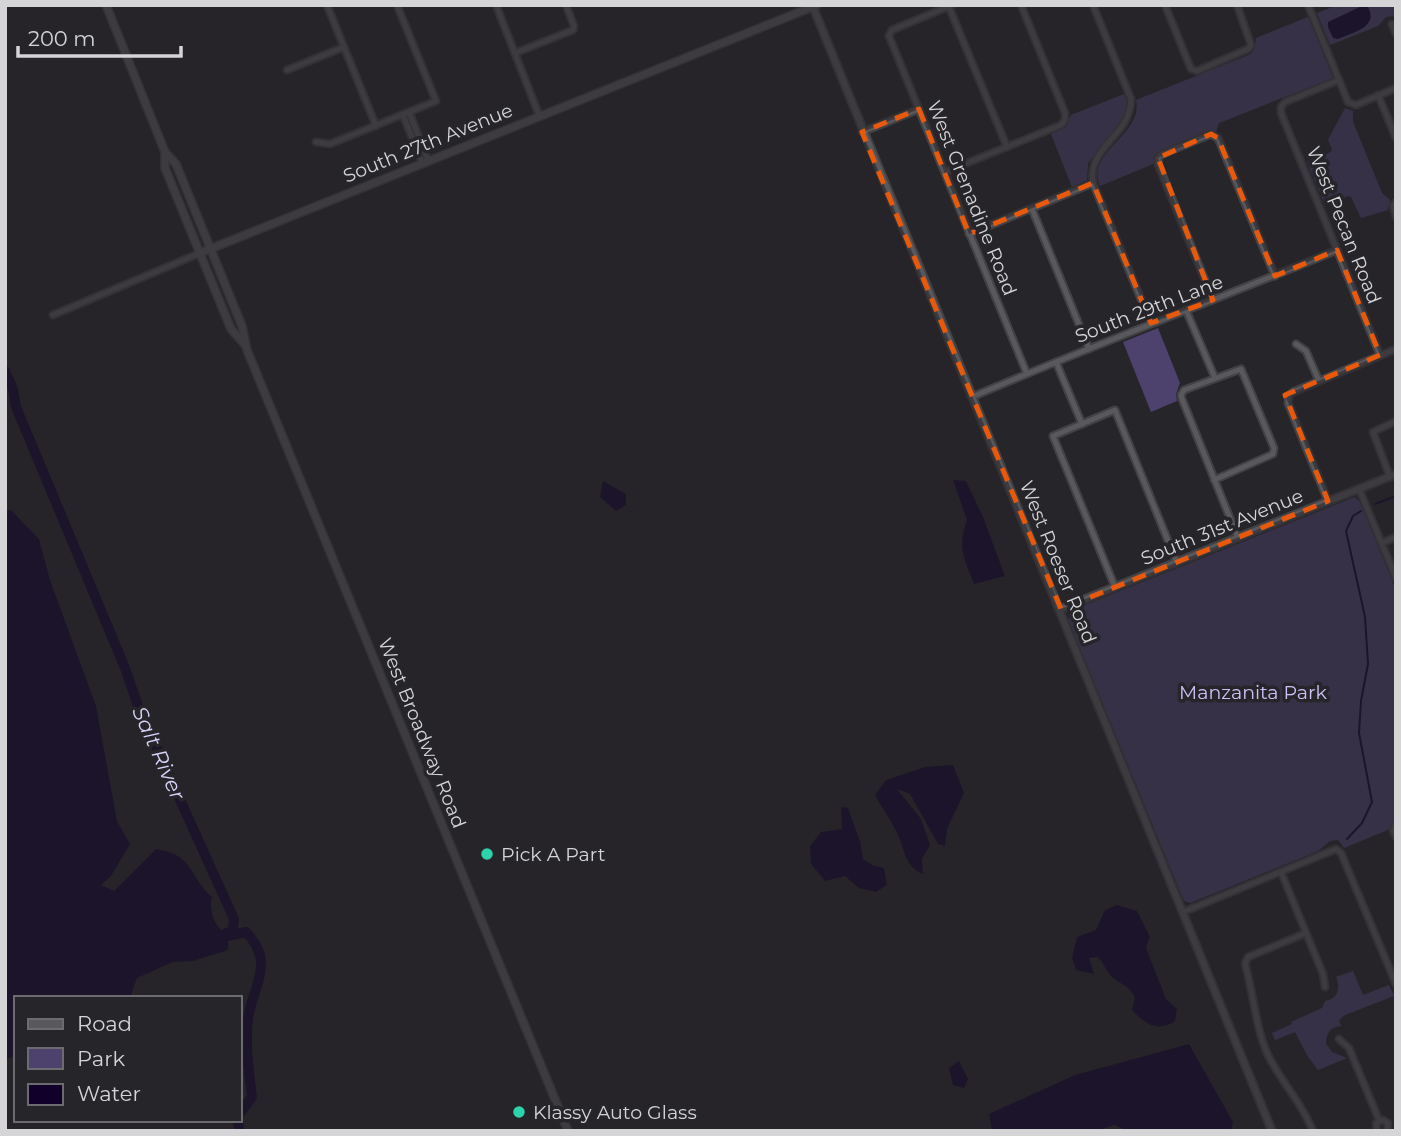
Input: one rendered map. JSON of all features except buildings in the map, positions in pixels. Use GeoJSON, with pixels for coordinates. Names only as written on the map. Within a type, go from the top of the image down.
{"type":"FeatureCollection","features":[{"type":"Feature","properties":{"kind":"main road","name":"West Broadway Road"},"geometry":{"type":"LineString","coordinates":[[106,5],[165,152],[176,164],[242,326],[246,347],[568,1131]]}},
{"type":"Feature","properties":{"kind":"main road","name":"South 27th Avenue"},"geometry":{"type":"LineString","coordinates":[[200,253],[812,6]]}},
{"type":"Feature","properties":{"kind":"main road","name":"West Broadway Road"},"geometry":{"type":"LineString","coordinates":[[165,152],[165,168],[231,329],[246,347]]}},
{"type":"Feature","properties":{"kind":"street"},"geometry":{"type":"LineString","coordinates":[[327,5],[376,126]]}},
{"type":"Feature","properties":{"kind":"street"},"geometry":{"type":"LineString","coordinates":[[316,142],[330,144],[436,102],[397,5]]}},
{"type":"Feature","properties":{"kind":"street"},"geometry":{"type":"LineString","coordinates":[[496,5],[539,115]]}},
{"type":"Feature","properties":{"kind":"street"},"geometry":{"type":"LineString","coordinates":[[515,53],[573,29],[566,5]]}},
{"type":"Feature","properties":{"kind":"street"},"geometry":{"type":"LineString","coordinates":[[945,172],[1061,125],[1065,120],[1065,113],[1021,5]]}},
{"type":"Feature","properties":{"kind":"street"},"geometry":{"type":"LineString","coordinates":[[1093,5],[1131,99],[1131,112],[1126,122],[1095,160],[1091,170],[1093,183],[1151,323]]}},
{"type":"Feature","properties":{"kind":"street"},"geometry":{"type":"LineString","coordinates":[[1165,5],[1191,69],[1197,71],[1248,50],[1251,45],[1237,5]]}},
{"type":"Feature","properties":{"kind":"street"},"geometry":{"type":"LineString","coordinates":[[1308,5],[1351,104],[1396,88]]}},
{"type":"Feature","properties":{"kind":"street","name":"West Roeser Road"},"geometry":{"type":"LineString","coordinates":[[812,6],[1061,609],[1272,1131]]}},
{"type":"Feature","properties":{"kind":"street"},"geometry":{"type":"LineString","coordinates":[[951,6],[1007,147]]}},
{"type":"Feature","properties":{"kind":"street","name":"West Grenadine Road"},"geometry":{"type":"LineString","coordinates":[[951,6],[889,32],[1027,374]]}},
{"type":"Feature","properties":{"kind":"street"},"geometry":{"type":"LineString","coordinates":[[1392,24],[1396,34]]}},
{"type":"Feature","properties":{"kind":"street"},"geometry":{"type":"LineString","coordinates":[[287,70],[344,47]]}},
{"type":"Feature","properties":{"kind":"street","name":"West Pecan Road"},"geometry":{"type":"LineString","coordinates":[[1339,80],[1285,102],[1281,113],[1380,355]]}},
{"type":"Feature","properties":{"kind":"street"},"geometry":{"type":"LineString","coordinates":[[1378,95],[1396,138]]}},
{"type":"Feature","properties":{"kind":"street"},"geometry":{"type":"LineString","coordinates":[[862,132],[919,109]]}},
{"type":"Feature","properties":{"kind":"street"},"geometry":{"type":"LineString","coordinates":[[406,114],[425,161]]}},
{"type":"Feature","properties":{"kind":"street"},"geometry":{"type":"LineString","coordinates":[[1213,300],[1158,164],[1158,158],[1162,154],[1199,139],[1214,135],[1218,138],[1275,276]]}},
{"type":"Feature","properties":{"kind":"street"},"geometry":{"type":"LineString","coordinates":[[969,233],[1093,183]]}},
{"type":"Feature","properties":{"kind":"street"},"geometry":{"type":"LineString","coordinates":[[1394,204],[1396,217]]}},
{"type":"Feature","properties":{"kind":"street"},"geometry":{"type":"LineString","coordinates":[[1032,209],[1089,349]]}},
{"type":"Feature","properties":{"kind":"street","name":"South 29th Lane"},"geometry":{"type":"LineString","coordinates":[[972,397],[1337,250]]}},
{"type":"Feature","properties":{"kind":"street","name":"South 27th Avenue"},"geometry":{"type":"LineString","coordinates":[[53,315],[200,253]]}},
{"type":"Feature","properties":{"kind":"street"},"geometry":{"type":"LineString","coordinates":[[1186,310],[1215,378]]}},
{"type":"Feature","properties":{"kind":"street"},"geometry":{"type":"LineString","coordinates":[[1296,344],[1306,351],[1319,381]]}},
{"type":"Feature","properties":{"kind":"street"},"geometry":{"type":"LineString","coordinates":[[1328,501],[1288,403],[1289,395],[1396,349]]}},
{"type":"Feature","properties":{"kind":"street"},"geometry":{"type":"LineString","coordinates":[[1056,362],[1082,424]]}},
{"type":"Feature","properties":{"kind":"street"},"geometry":{"type":"LineString","coordinates":[[1214,480],[1273,454],[1274,448],[1241,369],[1184,390],[1181,395],[1214,480],[1238,538]]}},
{"type":"Feature","properties":{"kind":"street"},"geometry":{"type":"LineString","coordinates":[[1115,587],[1053,436],[1115,410],[1177,563]]}},
{"type":"Feature","properties":{"kind":"street"},"geometry":{"type":"LineString","coordinates":[[1393,475],[1373,432],[1396,421]]}},
{"type":"Feature","properties":{"kind":"street","name":"South 31st Avenue"},"geometry":{"type":"LineString","coordinates":[[1061,609],[1393,475]]}},
{"type":"Feature","properties":{"kind":"street"},"geometry":{"type":"LineString","coordinates":[[1359,489],[1396,578]]}},
{"type":"Feature","properties":{"kind":"street"},"geometry":{"type":"LineString","coordinates":[[1382,543],[1396,537]]}},
{"type":"Feature","properties":{"kind":"street"},"geometry":{"type":"LineString","coordinates":[[1395,825],[1393,831],[1396,837]]}},
{"type":"Feature","properties":{"kind":"street"},"geometry":{"type":"LineString","coordinates":[[1183,912],[1336,849],[1341,853],[1396,984]]}},
{"type":"Feature","properties":{"kind":"street"},"geometry":{"type":"LineString","coordinates":[[1281,872],[1323,974],[1325,988]]}},
{"type":"Feature","properties":{"kind":"street"},"geometry":{"type":"LineString","coordinates":[[1306,933],[1245,960],[1262,1041],[1274,1067],[1301,1104],[1313,1131]]}},
{"type":"Feature","properties":{"kind":"street"},"geometry":{"type":"LineString","coordinates":[[1339,1039],[1349,1048],[1379,1120],[1374,1130]]}},
{"type":"Feature","properties":{"kind":"street"},"geometry":{"type":"LineString","coordinates":[[1379,1120],[1385,1120],[1388,1128],[1396,1120]]}},
{"type":"Feature","properties":{"kind":"highlighted area"},"geometry":{"type":"Polygon","coordinates":[[[919,109],[969,234],[1093,183],[1151,323],[1213,300],[1158,158],[1211,134],[1218,138],[1275,276],[1337,250],[1380,355],[1285,395],[1328,501],[1061,609],[862,132],[919,109]]]}},
{"type":"Feature","properties":{"kind":"green space"},"geometry":{"type":"Polygon","coordinates":[[[1338,5],[1396,5],[1396,16],[1386,17],[1378,26],[1330,45],[1317,13],[1338,5]]]}},
{"type":"Feature","properties":{"kind":"green space"},"geometry":{"type":"Polygon","coordinates":[[[1308,17],[1333,78],[1219,123],[1216,132],[1208,132],[1158,152],[1153,164],[1100,186],[1100,163],[1132,123],[1136,100],[1251,54],[1256,38],[1308,17]]]}},
{"type":"Feature","properties":{"kind":"green space"},"geometry":{"type":"Polygon","coordinates":[[[1124,94],[1128,104],[1127,113],[1088,163],[1087,180],[1072,187],[1051,134],[1066,127],[1071,115],[1124,94]]]}},
{"type":"Feature","properties":{"kind":"green space"},"geometry":{"type":"Polygon","coordinates":[[[1345,108],[1353,111],[1353,122],[1382,193],[1390,200],[1388,210],[1361,218],[1351,197],[1325,205],[1307,162],[1331,152],[1328,140],[1345,108]]]}},
{"type":"Feature","properties":{"kind":"green space"},"geometry":{"type":"Polygon","coordinates":[[[1158,328],[1180,383],[1176,394],[1177,401],[1151,412],[1123,342],[1158,328]]]}},
{"type":"Feature","properties":{"kind":"green space","name":"Manzanita Park"},"geometry":{"type":"Polygon","coordinates":[[[1355,497],[1360,503],[1396,590],[1396,819],[1390,829],[1344,848],[1338,840],[1330,841],[1318,851],[1190,903],[1184,901],[1069,621],[1069,615],[1073,610],[1355,497]]]}},
{"type":"Feature","properties":{"kind":"green space"},"geometry":{"type":"Polygon","coordinates":[[[1353,971],[1363,995],[1389,985],[1394,996],[1345,1015],[1339,1020],[1341,1026],[1329,1031],[1326,1044],[1332,1052],[1347,1058],[1318,1070],[1295,1032],[1275,1040],[1272,1033],[1322,1008],[1325,1001],[1333,998],[1337,992],[1336,977],[1353,971]]]}},
{"type":"Feature","properties":{"kind":"water"},"geometry":{"type":"Polygon","coordinates":[[[1364,5],[1371,14],[1368,24],[1351,34],[1333,38],[1328,22],[1364,5]]]}},
{"type":"Feature","properties":{"kind":"water"},"geometry":{"type":"Polygon","coordinates":[[[953,480],[966,481],[1005,576],[974,584],[962,546],[967,520],[953,480]]]}},
{"type":"Feature","properties":{"kind":"water"},"geometry":{"type":"Polygon","coordinates":[[[603,481],[626,494],[626,505],[616,511],[600,497],[603,481]]]}},
{"type":"Feature","properties":{"kind":"water"},"geometry":{"type":"Polygon","coordinates":[[[11,510],[39,539],[50,580],[96,706],[117,821],[130,844],[111,876],[101,885],[114,891],[156,849],[168,852],[178,856],[190,867],[212,897],[211,910],[218,927],[221,930],[229,927],[228,950],[193,961],[173,962],[137,978],[131,996],[14,996],[14,1056],[5,1060],[5,511],[11,510]]]}},
{"type":"Feature","properties":{"kind":"water"},"geometry":{"type":"Polygon","coordinates":[[[953,765],[964,793],[947,829],[945,846],[938,844],[910,794],[897,789],[921,819],[930,845],[922,859],[923,874],[908,861],[895,829],[875,795],[886,780],[925,767],[953,765]]]}},
{"type":"Feature","properties":{"kind":"water"},"geometry":{"type":"Polygon","coordinates":[[[841,807],[848,808],[860,841],[863,859],[884,868],[887,885],[876,892],[859,888],[845,876],[825,881],[811,864],[810,846],[821,832],[842,829],[841,807]]]}},
{"type":"Feature","properties":{"kind":"water"},"geometry":{"type":"Polygon","coordinates":[[[1117,905],[1137,911],[1150,937],[1146,947],[1148,953],[1166,999],[1177,1009],[1175,1021],[1168,1025],[1151,1025],[1137,1015],[1132,1010],[1135,997],[1127,987],[1110,975],[1098,957],[1089,958],[1094,974],[1076,970],[1072,958],[1077,937],[1096,930],[1105,910],[1117,905]]]}},
{"type":"Feature","properties":{"kind":"water"},"geometry":{"type":"Polygon","coordinates":[[[1189,1044],[1233,1122],[1231,1131],[1128,1131],[1114,1125],[1097,1131],[992,1131],[989,1114],[1075,1075],[1189,1044]]]}},
{"type":"Feature","properties":{"kind":"water"},"geometry":{"type":"Polygon","coordinates":[[[959,1061],[968,1079],[964,1088],[953,1085],[949,1068],[959,1061]]]}},
{"type":"Feature","properties":{"kind":"waterway","name":"Salt River"},"geometry":{"type":"LineString","coordinates":[[5,371],[13,389],[16,407],[125,668],[139,709],[234,919],[228,936],[246,932],[260,954],[260,974],[247,1029],[252,1097],[242,1110]]}},
{"type":"Feature","properties":{"kind":"waterway"},"geometry":{"type":"LineString","coordinates":[[1375,504],[1396,496]]}},
{"type":"Feature","properties":{"kind":"waterway"},"geometry":{"type":"LineString","coordinates":[[1347,839],[1362,823],[1372,802],[1359,733],[1361,701],[1368,664],[1365,617],[1346,531],[1353,516],[1361,511]]}},
{"type":"Feature","properties":{"kind":"waterway","name":"Salt River"},"geometry":{"type":"LineString","coordinates":[[238,1122],[239,1131]]}},
{"type":"Feature","properties":{"kind":"place","name":"Pick A Part"},"geometry":{"type":"Point","coordinates":[487,854]}},
{"type":"Feature","properties":{"kind":"place","name":"Klassy Auto Glass"},"geometry":{"type":"Point","coordinates":[519,1112]}}]}
